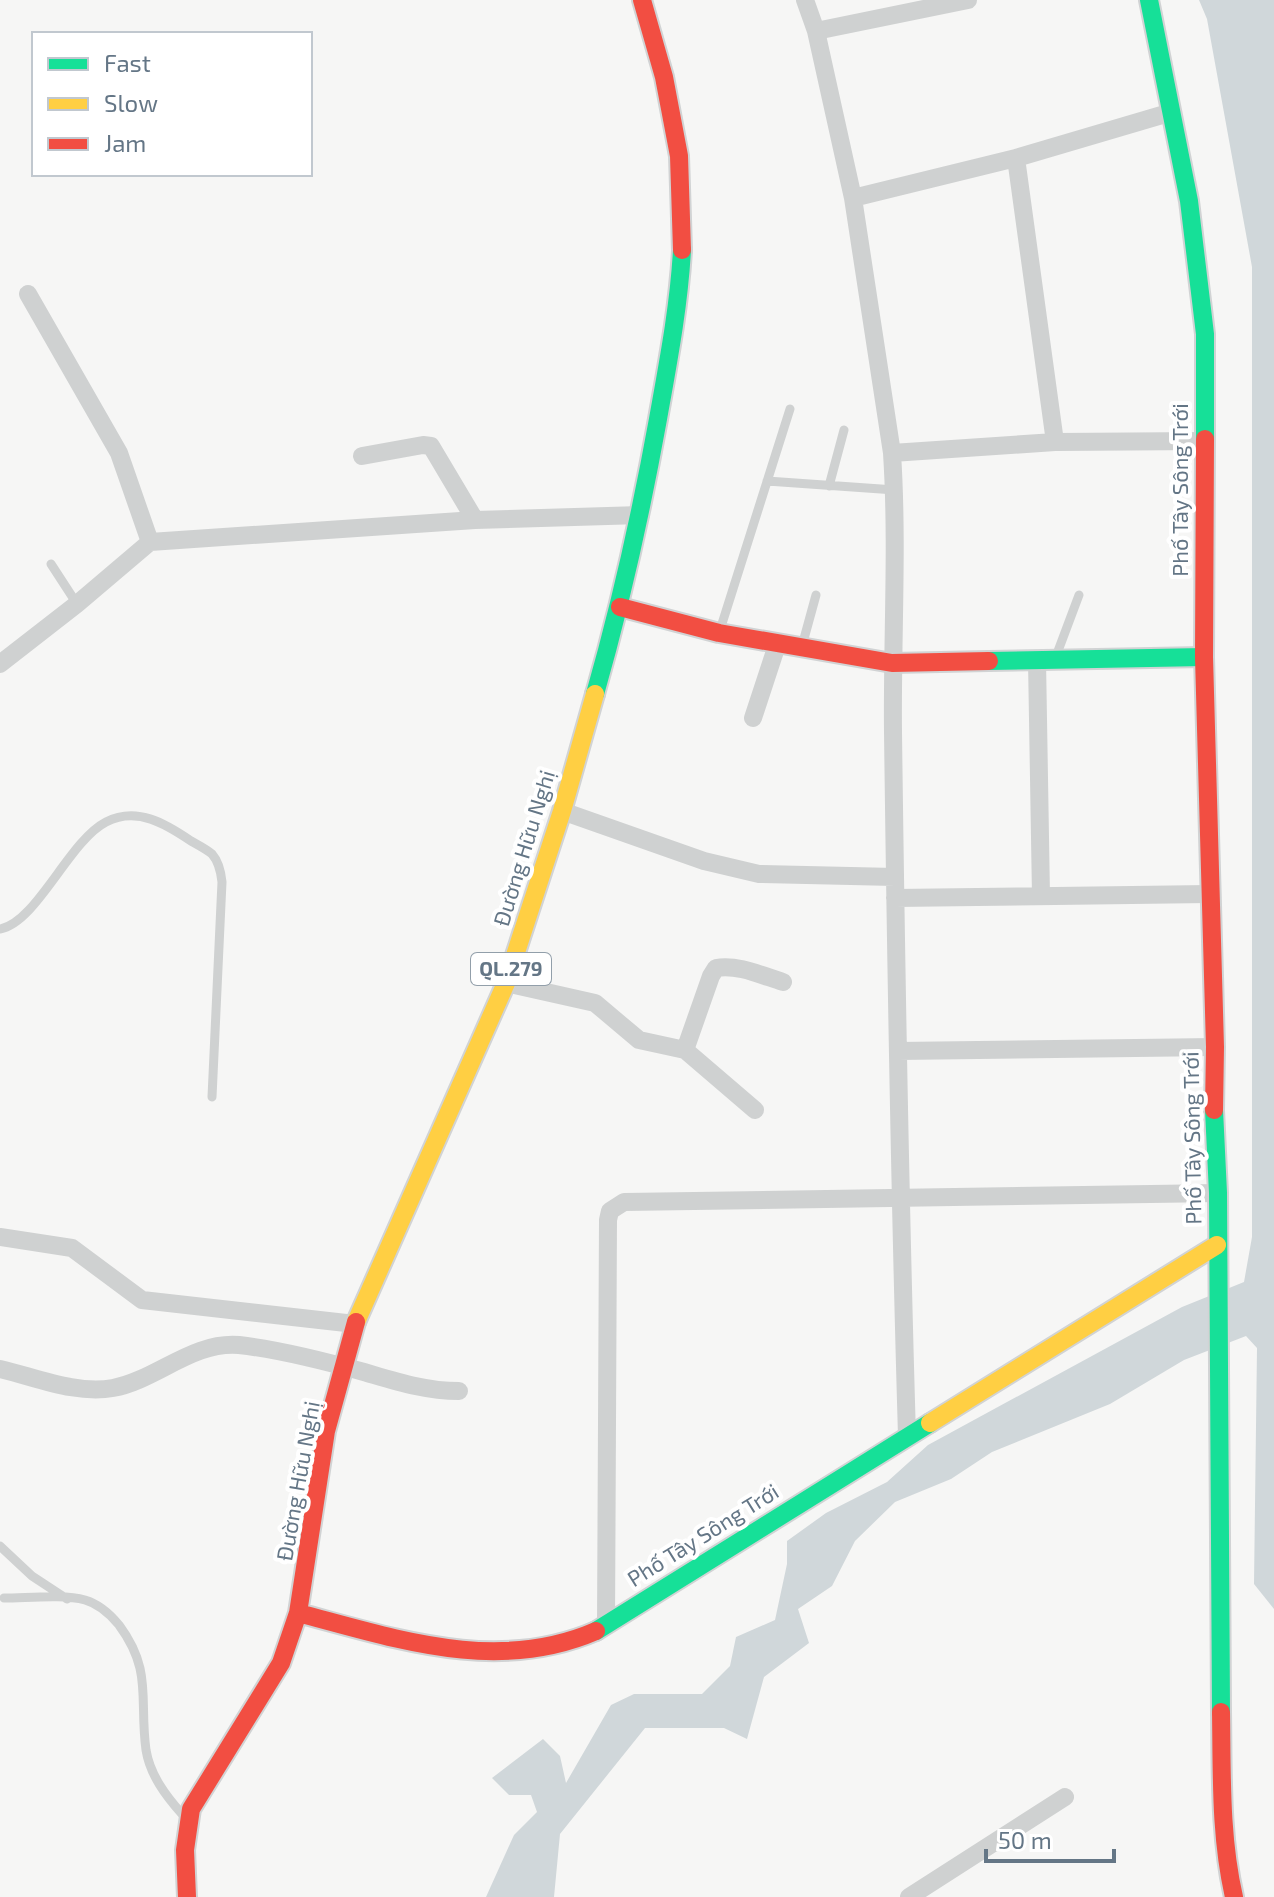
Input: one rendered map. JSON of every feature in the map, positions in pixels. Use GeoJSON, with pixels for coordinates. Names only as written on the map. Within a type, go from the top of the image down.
{"type":"FeatureCollection","features":[{"type":"Feature","properties":{"kind":"main road","name":"Đường Hữu Nghị"},"geometry":{"type":"LineString","coordinates":[[187,1897],[185,1850],[191,1809],[281,1663],[298,1613],[326,1431],[355,1324],[506,983],[562,811],[620,607],[641,515],[670,353],[682,252],[679,156],[664,77],[642,0]]}},
{"type":"Feature","properties":{"kind":"main road","name":"Phố Tây Sông Trới"},"geometry":{"type":"LineString","coordinates":[[298,1613],[419,1644],[481,1652],[545,1648],[606,1626],[647,1597],[1217,1245],[1204,657],[1205,334],[1189,201],[1149,0]]}},
{"type":"Feature","properties":{"kind":"main road"},"geometry":{"type":"LineString","coordinates":[[620,607],[719,633],[892,663],[1204,657]]}},
{"type":"Feature","properties":{"kind":"main road"},"geometry":{"type":"LineString","coordinates":[[1217,1245],[1222,1814],[1227,1867],[1234,1897]]}},
{"type":"Feature","properties":{"kind":"street"},"geometry":{"type":"LineString","coordinates":[[805,0],[816,31],[853,198],[895,490],[892,663],[907,1436]]}},
{"type":"Feature","properties":{"kind":"street"},"geometry":{"type":"LineString","coordinates":[[816,31],[968,0]]}},
{"type":"Feature","properties":{"kind":"street"},"geometry":{"type":"LineString","coordinates":[[853,198],[1016,158],[1172,112]]}},
{"type":"Feature","properties":{"kind":"street"},"geometry":{"type":"LineString","coordinates":[[1016,158],[1055,442]]}},
{"type":"Feature","properties":{"kind":"street"},"geometry":{"type":"LineString","coordinates":[[28,294],[119,453],[150,542]]}},
{"type":"Feature","properties":{"kind":"street"},"geometry":{"type":"LineString","coordinates":[[892,453],[1055,442],[1205,441]]}},
{"type":"Feature","properties":{"kind":"street"},"geometry":{"type":"LineString","coordinates":[[362,456],[431,446],[475,520]]}},
{"type":"Feature","properties":{"kind":"street"},"geometry":{"type":"LineString","coordinates":[[0,664],[150,542],[475,520],[641,515]]}},
{"type":"Feature","properties":{"kind":"street"},"geometry":{"type":"LineString","coordinates":[[753,718],[778,642]]}},
{"type":"Feature","properties":{"kind":"street"},"geometry":{"type":"LineString","coordinates":[[1041,896],[1046,659]]}},
{"type":"Feature","properties":{"kind":"street"},"geometry":{"type":"LineString","coordinates":[[562,811],[704,861],[759,874],[895,877]]}},
{"type":"Feature","properties":{"kind":"street"},"geometry":{"type":"LineString","coordinates":[[895,898],[1209,894]]}},
{"type":"Feature","properties":{"kind":"street"},"geometry":{"type":"LineString","coordinates":[[685,1050],[716,968],[741,969],[783,982]]}},
{"type":"Feature","properties":{"kind":"street"},"geometry":{"type":"LineString","coordinates":[[506,983],[584,999],[602,1008],[639,1040],[685,1050],[755,1110]]}},
{"type":"Feature","properties":{"kind":"street"},"geometry":{"type":"LineString","coordinates":[[898,1051],[1215,1047]]}},
{"type":"Feature","properties":{"kind":"street"},"geometry":{"type":"LineString","coordinates":[[606,1626],[610,1211],[624,1202],[1218,1193]]}},
{"type":"Feature","properties":{"kind":"street"},"geometry":{"type":"LineString","coordinates":[[0,1237],[72,1248],[142,1300],[355,1324]]}},
{"type":"Feature","properties":{"kind":"street"},"geometry":{"type":"LineString","coordinates":[[0,1369],[90,1390],[102,1389],[138,1380],[215,1345],[239,1345],[345,1367],[421,1389],[459,1391]]}},
{"type":"Feature","properties":{"kind":"street"},"geometry":{"type":"LineString","coordinates":[[909,1897],[1065,1797]]}},
{"type":"Feature","properties":{"kind":"lane"},"geometry":{"type":"LineString","coordinates":[[719,633],[790,409]]}},
{"type":"Feature","properties":{"kind":"lane"},"geometry":{"type":"LineString","coordinates":[[829,486],[844,430]]}},
{"type":"Feature","properties":{"kind":"lane"},"geometry":{"type":"LineString","coordinates":[[767,481],[895,490]]}},
{"type":"Feature","properties":{"kind":"lane"},"geometry":{"type":"LineString","coordinates":[[51,564],[77,604]]}},
{"type":"Feature","properties":{"kind":"lane"},"geometry":{"type":"LineString","coordinates":[[802,646],[816,595]]}},
{"type":"Feature","properties":{"kind":"lane"},"geometry":{"type":"LineString","coordinates":[[1046,659],[1079,595]]}},
{"type":"Feature","properties":{"kind":"lane"},"geometry":{"type":"LineString","coordinates":[[0,929],[19,921],[89,834],[108,821],[148,817],[165,823],[212,855],[220,868],[222,882],[212,1097]]}},
{"type":"Feature","properties":{"kind":"lane"},"geometry":{"type":"LineString","coordinates":[[0,1546],[32,1576],[67,1599]]}},
{"type":"Feature","properties":{"kind":"lane"},"geometry":{"type":"LineString","coordinates":[[4,1598],[82,1599],[100,1606],[116,1621],[134,1646],[143,1679],[146,1752],[161,1789],[189,1823]]}},
{"type":"Feature","properties":{"kind":"shaded area"},"geometry":{"type":"Polygon","coordinates":[[[1199,0],[1274,0],[1274,1609],[1254,1584],[1257,1348],[1246,1336],[1184,1360],[1110,1404],[992,1452],[951,1479],[895,1502],[855,1541],[832,1586],[798,1609],[809,1643],[764,1677],[747,1739],[724,1728],[645,1728],[560,1834],[554,1897],[486,1897],[514,1835],[537,1812],[531,1795],[509,1795],[492,1778],[543,1739],[560,1756],[566,1783],[611,1705],[634,1694],[702,1694],[730,1666],[736,1637],[775,1620],[787,1564],[787,1541],[826,1513],[887,1482],[928,1445],[1182,1307],[1244,1282],[1252,1237],[1252,267],[1207,19],[1199,0]]]}},
{"type":"Feature","properties":{"kind":"traffic: fast"},"geometry":{"type":"LineString","coordinates":[[1149,0],[1189,201],[1205,334],[1205,439]]}},
{"type":"Feature","properties":{"kind":"traffic: fast"},"geometry":{"type":"LineString","coordinates":[[595,694],[622,592],[651,454],[673,334],[682,250]]}},
{"type":"Feature","properties":{"kind":"traffic: fast"},"geometry":{"type":"LineString","coordinates":[[989,661],[1204,657]]}},
{"type":"Feature","properties":{"kind":"traffic: fast"},"geometry":{"type":"LineString","coordinates":[[1214,1110],[1218,1193],[1221,1712]]}},
{"type":"Feature","properties":{"kind":"traffic: fast"},"geometry":{"type":"LineString","coordinates":[[596,1631],[930,1423]]}},
{"type":"Feature","properties":{"kind":"traffic: slow"},"geometry":{"type":"LineString","coordinates":[[356,1322],[506,983],[562,811],[595,694]]}},
{"type":"Feature","properties":{"kind":"traffic: slow"},"geometry":{"type":"LineString","coordinates":[[930,1423],[1217,1245]]}},
{"type":"Feature","properties":{"kind":"traffic: jam"},"geometry":{"type":"LineString","coordinates":[[642,0],[664,77],[679,156],[682,250]]}},
{"type":"Feature","properties":{"kind":"traffic: jam"},"geometry":{"type":"LineString","coordinates":[[1205,439],[1204,657],[1214,1110]]}},
{"type":"Feature","properties":{"kind":"traffic: jam"},"geometry":{"type":"LineString","coordinates":[[620,607],[719,633],[892,663],[989,661]]}},
{"type":"Feature","properties":{"kind":"traffic: jam"},"geometry":{"type":"LineString","coordinates":[[187,1897],[185,1850],[191,1809],[281,1663],[298,1613],[326,1431],[356,1322]]}},
{"type":"Feature","properties":{"kind":"traffic: jam"},"geometry":{"type":"LineString","coordinates":[[298,1613],[410,1641],[484,1651],[522,1650],[559,1644],[596,1631]]}},
{"type":"Feature","properties":{"kind":"traffic: jam"},"geometry":{"type":"LineString","coordinates":[[1221,1712],[1224,1828],[1234,1897]]}}]}
